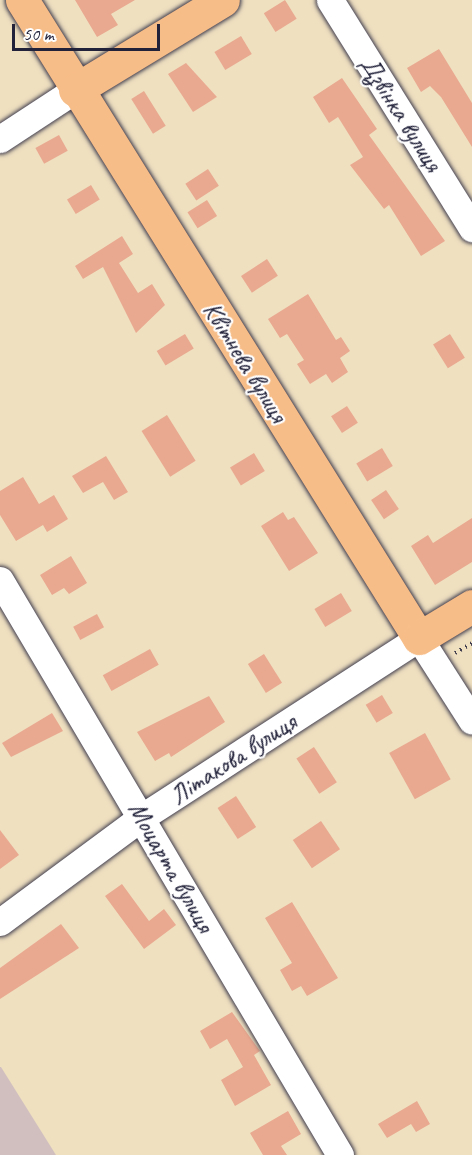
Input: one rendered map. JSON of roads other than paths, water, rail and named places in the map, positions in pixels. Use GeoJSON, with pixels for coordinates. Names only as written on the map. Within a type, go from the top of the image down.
{"type":"FeatureCollection","features":[{"type":"Feature","properties":{"kind":"main road","name":"Квітнева вулиця"},"geometry":{"type":"LineString","coordinates":[[22,0],[75,90],[418,638]]}},
{"type":"Feature","properties":{"kind":"main road"},"geometry":{"type":"LineString","coordinates":[[75,90],[223,0]]}},
{"type":"Feature","properties":{"kind":"main road","name":"Літакова вулиця"},"geometry":{"type":"LineString","coordinates":[[418,638],[472,606]]}},
{"type":"Feature","properties":{"kind":"street","name":"Дзвінка вулиця"},"geometry":{"type":"LineString","coordinates":[[330,0],[472,228]]}},
{"type":"Feature","properties":{"kind":"street"},"geometry":{"type":"LineString","coordinates":[[0,139],[75,90]]}},
{"type":"Feature","properties":{"kind":"street","name":"Моцарта вулиця"},"geometry":{"type":"LineString","coordinates":[[0,580],[340,1155]]}},
{"type":"Feature","properties":{"kind":"street","name":"Квітнева вулиця"},"geometry":{"type":"LineString","coordinates":[[418,638],[472,721]]}},
{"type":"Feature","properties":{"kind":"street","name":"Літакова вулиця"},"geometry":{"type":"LineString","coordinates":[[0,921],[142,817],[418,638]]}}]}
